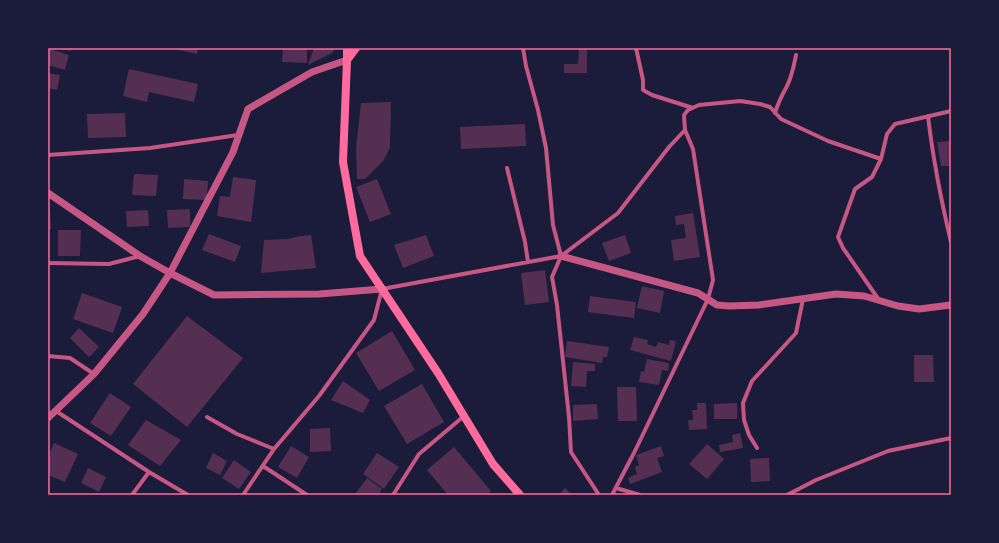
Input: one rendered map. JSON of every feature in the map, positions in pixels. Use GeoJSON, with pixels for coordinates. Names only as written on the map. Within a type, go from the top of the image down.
{"type":"FeatureCollection","features":[{"type":"Feature","properties":{"kind":"main road"},"geometry":{"type":"LineString","coordinates":[[347,48],[348,60],[343,162],[360,256],[438,373],[493,464],[520,495]]}},
{"type":"Feature","properties":{"kind":"main road"},"geometry":{"type":"LineString","coordinates":[[348,60],[356,48]]}},
{"type":"Feature","properties":{"kind":"street"},"geometry":{"type":"LineString","coordinates":[[524,48],[526,66],[538,110],[546,148],[553,225],[561,256]]}},
{"type":"Feature","properties":{"kind":"street"},"geometry":{"type":"LineString","coordinates":[[636,48],[643,80],[643,90],[693,108]]}},
{"type":"Feature","properties":{"kind":"street"},"geometry":{"type":"LineString","coordinates":[[775,113],[779,99],[789,80],[796,55]]}},
{"type":"Feature","properties":{"kind":"street"},"geometry":{"type":"LineString","coordinates":[[48,418],[94,374],[143,314],[170,274],[233,152],[248,110],[312,72],[348,60]]}},
{"type":"Feature","properties":{"kind":"street"},"geometry":{"type":"LineString","coordinates":[[612,495],[708,299],[713,280],[694,149],[685,130],[684,115],[688,110],[699,105],[740,100],[760,104],[770,107],[781,119],[828,141],[881,159]]}},
{"type":"Feature","properties":{"kind":"street"},"geometry":{"type":"LineString","coordinates":[[879,300],[843,248],[838,237],[855,189],[872,177],[881,159],[887,134],[895,124],[951,111]]}},
{"type":"Feature","properties":{"kind":"street"},"geometry":{"type":"LineString","coordinates":[[928,116],[933,156],[942,205],[951,242]]}},
{"type":"Feature","properties":{"kind":"street"},"geometry":{"type":"LineString","coordinates":[[600,495],[571,452],[569,417],[552,277],[561,256],[618,213],[669,147],[685,130]]}},
{"type":"Feature","properties":{"kind":"street"},"geometry":{"type":"LineString","coordinates":[[48,155],[150,148],[238,135]]}},
{"type":"Feature","properties":{"kind":"street"},"geometry":{"type":"LineString","coordinates":[[507,168],[525,242],[528,262]]}},
{"type":"Feature","properties":{"kind":"street"},"geometry":{"type":"LineString","coordinates":[[48,193],[140,256],[170,274],[214,295],[319,294],[382,289],[561,256],[698,293],[717,305],[759,305],[836,294],[864,296],[898,306],[920,309],[951,305]]}},
{"type":"Feature","properties":{"kind":"street"},"geometry":{"type":"LineString","coordinates":[[48,263],[109,264],[140,256]]}},
{"type":"Feature","properties":{"kind":"street"},"geometry":{"type":"LineString","coordinates":[[243,495],[274,449],[319,396],[374,320],[382,289]]}},
{"type":"Feature","properties":{"kind":"street"},"geometry":{"type":"LineString","coordinates":[[757,448],[750,436],[744,420],[743,403],[752,381],[796,333],[803,299]]}},
{"type":"Feature","properties":{"kind":"street"},"geometry":{"type":"LineString","coordinates":[[48,356],[70,358],[94,374]]}},
{"type":"Feature","properties":{"kind":"street"},"geometry":{"type":"LineString","coordinates":[[56,411],[188,495]]}},
{"type":"Feature","properties":{"kind":"street"},"geometry":{"type":"LineString","coordinates":[[207,416],[237,434],[274,449]]}},
{"type":"Feature","properties":{"kind":"street"},"geometry":{"type":"LineString","coordinates":[[393,495],[418,454],[464,416]]}},
{"type":"Feature","properties":{"kind":"street"},"geometry":{"type":"LineString","coordinates":[[787,495],[816,480],[888,452],[951,438]]}},
{"type":"Feature","properties":{"kind":"street"},"geometry":{"type":"LineString","coordinates":[[263,466],[307,495]]}},
{"type":"Feature","properties":{"kind":"street"},"geometry":{"type":"LineString","coordinates":[[132,495],[150,472]]}},
{"type":"Feature","properties":{"kind":"street"},"geometry":{"type":"LineString","coordinates":[[616,488],[640,495]]}},
{"type":"Feature","properties":{"kind":"building"},"geometry":{"type":"Polygon","coordinates":[[[58,48],[72,48],[71,51],[58,48]]]}},
{"type":"Feature","properties":{"kind":"building"},"geometry":{"type":"Polygon","coordinates":[[[170,48],[198,48],[197,54],[170,48]]]}},
{"type":"Feature","properties":{"kind":"building"},"geometry":{"type":"Polygon","coordinates":[[[283,48],[307,48],[307,63],[282,62],[283,48]]]}},
{"type":"Feature","properties":{"kind":"building"},"geometry":{"type":"Polygon","coordinates":[[[314,48],[335,48],[332,53],[308,65],[314,48]]]}},
{"type":"Feature","properties":{"kind":"building"},"geometry":{"type":"Polygon","coordinates":[[[579,48],[587,48],[587,73],[564,73],[564,64],[578,64],[579,48]]]}},
{"type":"Feature","properties":{"kind":"building"},"geometry":{"type":"Polygon","coordinates":[[[50,49],[69,55],[65,70],[48,65],[50,49]]]}},
{"type":"Feature","properties":{"kind":"building"},"geometry":{"type":"Polygon","coordinates":[[[129,69],[198,84],[194,102],[149,92],[147,102],[123,96],[129,69]]]}},
{"type":"Feature","properties":{"kind":"building"},"geometry":{"type":"Polygon","coordinates":[[[48,73],[60,75],[57,90],[48,88],[48,73]]]}},
{"type":"Feature","properties":{"kind":"building"},"geometry":{"type":"Polygon","coordinates":[[[391,102],[390,148],[383,161],[365,179],[357,179],[356,148],[361,103],[391,102]]]}},
{"type":"Feature","properties":{"kind":"building"},"geometry":{"type":"Polygon","coordinates":[[[125,113],[126,137],[88,138],[87,114],[125,113]]]}},
{"type":"Feature","properties":{"kind":"building"},"geometry":{"type":"Polygon","coordinates":[[[525,124],[526,146],[461,149],[460,127],[525,124]]]}},
{"type":"Feature","properties":{"kind":"building"},"geometry":{"type":"Polygon","coordinates":[[[951,141],[951,166],[941,166],[937,142],[951,141]]]}},
{"type":"Feature","properties":{"kind":"building"},"geometry":{"type":"Polygon","coordinates":[[[134,174],[158,175],[156,196],[132,195],[134,174]]]}},
{"type":"Feature","properties":{"kind":"building"},"geometry":{"type":"Polygon","coordinates":[[[233,177],[256,180],[251,222],[217,216],[220,196],[230,197],[233,177]]]}},
{"type":"Feature","properties":{"kind":"building"},"geometry":{"type":"Polygon","coordinates":[[[184,179],[208,181],[207,200],[183,199],[184,179]]]}},
{"type":"Feature","properties":{"kind":"building"},"geometry":{"type":"Polygon","coordinates":[[[377,179],[391,214],[370,222],[356,187],[377,179]]]}},
{"type":"Feature","properties":{"kind":"building"},"geometry":{"type":"Polygon","coordinates":[[[190,209],[190,227],[168,228],[167,210],[190,209]]]}},
{"type":"Feature","properties":{"kind":"building"},"geometry":{"type":"Polygon","coordinates":[[[148,210],[149,226],[127,227],[126,211],[148,210]]]}},
{"type":"Feature","properties":{"kind":"building"},"geometry":{"type":"Polygon","coordinates":[[[48,211],[50,211],[51,229],[48,229],[48,211]]]}},
{"type":"Feature","properties":{"kind":"building"},"geometry":{"type":"Polygon","coordinates":[[[693,213],[700,257],[674,261],[671,240],[686,238],[684,224],[676,225],[675,216],[693,213]]]}},
{"type":"Feature","properties":{"kind":"building"},"geometry":{"type":"Polygon","coordinates":[[[58,230],[81,230],[80,256],[58,256],[58,230]]]}},
{"type":"Feature","properties":{"kind":"building"},"geometry":{"type":"Polygon","coordinates":[[[209,234],[241,246],[235,262],[202,250],[209,234]]]}},
{"type":"Feature","properties":{"kind":"building"},"geometry":{"type":"Polygon","coordinates":[[[311,235],[316,268],[261,273],[264,240],[288,239],[311,235]]]}},
{"type":"Feature","properties":{"kind":"building"},"geometry":{"type":"Polygon","coordinates":[[[426,235],[434,256],[403,268],[394,245],[426,235]]]}},
{"type":"Feature","properties":{"kind":"building"},"geometry":{"type":"Polygon","coordinates":[[[625,235],[631,253],[609,261],[602,243],[625,235]]]}},
{"type":"Feature","properties":{"kind":"building"},"geometry":{"type":"Polygon","coordinates":[[[545,270],[549,302],[525,305],[521,273],[545,270]]]}},
{"type":"Feature","properties":{"kind":"building"},"geometry":{"type":"Polygon","coordinates":[[[642,286],[664,291],[660,313],[637,308],[642,286]]]}},
{"type":"Feature","properties":{"kind":"building"},"geometry":{"type":"Polygon","coordinates":[[[82,293],[122,307],[113,333],[73,319],[82,293]]]}},
{"type":"Feature","properties":{"kind":"building"},"geometry":{"type":"Polygon","coordinates":[[[590,296],[636,302],[634,318],[588,312],[590,296]]]}},
{"type":"Feature","properties":{"kind":"building"},"geometry":{"type":"Polygon","coordinates":[[[187,316],[243,358],[187,427],[133,384],[187,316]]]}},
{"type":"Feature","properties":{"kind":"building"},"geometry":{"type":"Polygon","coordinates":[[[79,328],[99,347],[89,357],[70,338],[79,328]]]}},
{"type":"Feature","properties":{"kind":"building"},"geometry":{"type":"Polygon","coordinates":[[[392,331],[415,370],[379,391],[356,353],[392,331]]]}},
{"type":"Feature","properties":{"kind":"building"},"geometry":{"type":"Polygon","coordinates":[[[634,337],[648,340],[647,344],[656,347],[658,342],[669,345],[670,340],[676,341],[671,361],[630,350],[634,337]]]}},
{"type":"Feature","properties":{"kind":"building"},"geometry":{"type":"Polygon","coordinates":[[[567,341],[609,347],[607,357],[603,357],[602,363],[565,357],[567,341]]]}},
{"type":"Feature","properties":{"kind":"building"},"geometry":{"type":"Polygon","coordinates":[[[914,355],[933,355],[934,382],[914,382],[914,355]]]}},
{"type":"Feature","properties":{"kind":"building"},"geometry":{"type":"Polygon","coordinates":[[[647,359],[669,363],[668,371],[662,370],[659,385],[639,382],[641,371],[644,372],[647,359]]]}},
{"type":"Feature","properties":{"kind":"building"},"geometry":{"type":"Polygon","coordinates":[[[573,362],[595,364],[595,371],[587,371],[586,387],[571,386],[573,362]]]}},
{"type":"Feature","properties":{"kind":"building"},"geometry":{"type":"Polygon","coordinates":[[[343,381],[370,400],[363,413],[331,400],[343,381]]]}},
{"type":"Feature","properties":{"kind":"building"},"geometry":{"type":"Polygon","coordinates":[[[422,384],[444,422],[407,444],[384,406],[422,384]]]}},
{"type":"Feature","properties":{"kind":"building"},"geometry":{"type":"Polygon","coordinates":[[[617,387],[636,387],[637,421],[618,421],[617,387]]]}},
{"type":"Feature","properties":{"kind":"building"},"geometry":{"type":"Polygon","coordinates":[[[110,393],[131,407],[111,436],[90,423],[110,393]]]}},
{"type":"Feature","properties":{"kind":"building"},"geometry":{"type":"Polygon","coordinates":[[[697,403],[706,403],[707,429],[689,430],[688,420],[693,420],[692,410],[697,410],[697,403]]]}},
{"type":"Feature","properties":{"kind":"building"},"geometry":{"type":"Polygon","coordinates":[[[737,403],[737,419],[714,419],[714,404],[737,403]]]}},
{"type":"Feature","properties":{"kind":"building"},"geometry":{"type":"Polygon","coordinates":[[[597,404],[598,419],[573,421],[573,405],[597,404]]]}},
{"type":"Feature","properties":{"kind":"building"},"geometry":{"type":"Polygon","coordinates":[[[146,420],[181,440],[160,466],[128,445],[146,420]]]}},
{"type":"Feature","properties":{"kind":"building"},"geometry":{"type":"Polygon","coordinates":[[[330,428],[331,451],[310,452],[310,429],[330,428]]]}},
{"type":"Feature","properties":{"kind":"building"},"geometry":{"type":"Polygon","coordinates":[[[740,433],[743,448],[720,452],[719,445],[733,442],[732,435],[740,433]]]}},
{"type":"Feature","properties":{"kind":"building"},"geometry":{"type":"Polygon","coordinates":[[[54,443],[78,454],[65,482],[48,475],[48,456],[54,443]]]}},
{"type":"Feature","properties":{"kind":"building"},"geometry":{"type":"Polygon","coordinates":[[[707,444],[724,459],[707,479],[689,464],[707,444]]]}},
{"type":"Feature","properties":{"kind":"building"},"geometry":{"type":"Polygon","coordinates":[[[291,446],[309,457],[297,478],[278,467],[291,446]]]}},
{"type":"Feature","properties":{"kind":"building"},"geometry":{"type":"Polygon","coordinates":[[[661,446],[664,456],[657,458],[662,472],[630,484],[628,478],[637,474],[635,467],[639,465],[636,455],[661,446]]]}},
{"type":"Feature","properties":{"kind":"building"},"geometry":{"type":"Polygon","coordinates":[[[454,447],[491,491],[487,495],[448,495],[427,470],[454,447]]]}},
{"type":"Feature","properties":{"kind":"building"},"geometry":{"type":"Polygon","coordinates":[[[213,453],[227,461],[220,475],[206,468],[213,453]]]}},
{"type":"Feature","properties":{"kind":"building"},"geometry":{"type":"Polygon","coordinates":[[[377,453],[399,467],[384,489],[363,474],[377,453]]]}},
{"type":"Feature","properties":{"kind":"building"},"geometry":{"type":"Polygon","coordinates":[[[769,458],[770,481],[751,482],[750,459],[769,458]]]}},
{"type":"Feature","properties":{"kind":"building"},"geometry":{"type":"Polygon","coordinates":[[[234,460],[251,472],[239,489],[222,478],[234,460]]]}},
{"type":"Feature","properties":{"kind":"building"},"geometry":{"type":"Polygon","coordinates":[[[88,468],[106,477],[99,492],[81,483],[88,468]]]}},
{"type":"Feature","properties":{"kind":"building"},"geometry":{"type":"Polygon","coordinates":[[[367,478],[382,489],[378,495],[358,495],[356,493],[367,478]]]}},
{"type":"Feature","properties":{"kind":"building"},"geometry":{"type":"Polygon","coordinates":[[[565,488],[572,495],[559,495],[565,488]]]}}]}
